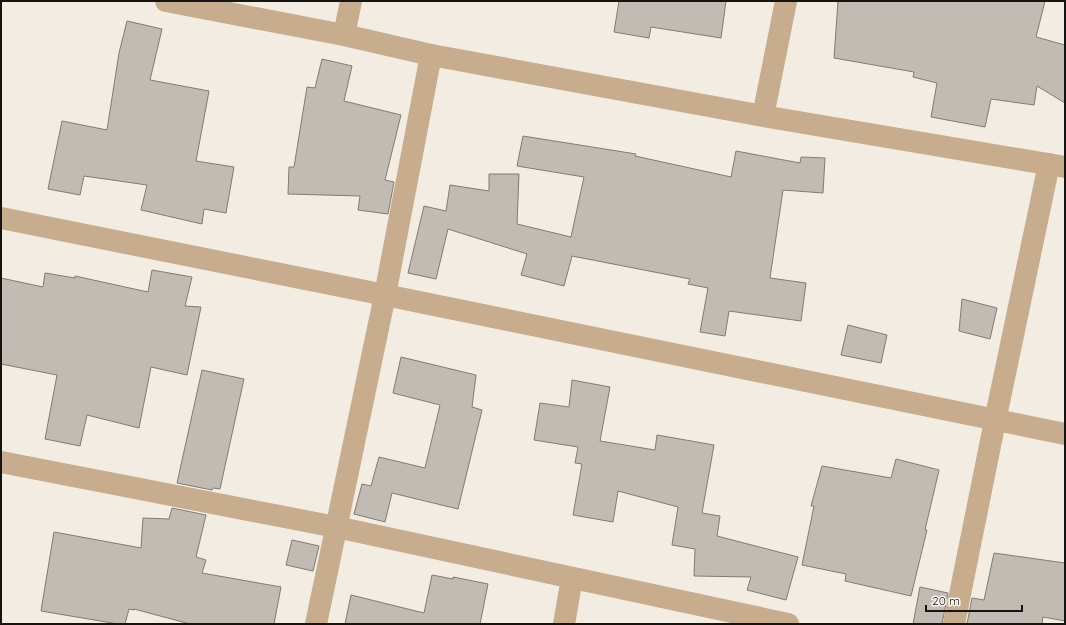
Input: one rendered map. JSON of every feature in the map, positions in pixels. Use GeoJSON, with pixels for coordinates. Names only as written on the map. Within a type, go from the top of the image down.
{"type":"FeatureCollection","features":[{"type":"Feature","properties":{"kind":"street"},"geometry":{"type":"LineString","coordinates":[[166,1],[344,35],[431,55],[763,116],[1057,165],[995,421],[954,624]]}},
{"type":"Feature","properties":{"kind":"street"},"geometry":{"type":"LineString","coordinates":[[344,35],[351,1]]}},
{"type":"Feature","properties":{"kind":"street"},"geometry":{"type":"LineString","coordinates":[[763,116],[786,1]]}},
{"type":"Feature","properties":{"kind":"street"},"geometry":{"type":"LineString","coordinates":[[316,624],[385,295],[431,55]]}},
{"type":"Feature","properties":{"kind":"street"},"geometry":{"type":"LineString","coordinates":[[1,218],[1065,434]]}},
{"type":"Feature","properties":{"kind":"street"},"geometry":{"type":"LineString","coordinates":[[1,462],[336,527],[788,624]]}},
{"type":"Feature","properties":{"kind":"street"},"geometry":{"type":"LineString","coordinates":[[564,624],[572,578]]}},
{"type":"Feature","properties":{"kind":"building"},"geometry":{"type":"Polygon","coordinates":[[[619,1],[726,1],[721,38],[651,27],[649,38],[614,32],[619,1]]]}},
{"type":"Feature","properties":{"kind":"building"},"geometry":{"type":"Polygon","coordinates":[[[838,1],[1045,1],[1036,37],[1065,45],[1065,103],[1037,86],[1034,105],[991,99],[985,127],[931,117],[937,83],[913,77],[914,72],[834,58],[838,1]]]}},
{"type":"Feature","properties":{"kind":"building"},"geometry":{"type":"Polygon","coordinates":[[[127,21],[162,29],[150,80],[209,91],[196,161],[234,167],[226,213],[204,209],[202,224],[141,210],[147,185],[84,176],[80,195],[48,189],[62,121],[107,130],[119,53],[127,21]]]}},
{"type":"Feature","properties":{"kind":"building"},"geometry":{"type":"Polygon","coordinates":[[[322,59],[352,66],[344,101],[401,115],[385,180],[394,182],[388,214],[358,210],[360,196],[288,194],[289,167],[294,167],[307,87],[315,88],[322,59]]]}},
{"type":"Feature","properties":{"kind":"building"},"geometry":{"type":"Polygon","coordinates":[[[523,136],[636,154],[635,156],[731,177],[736,151],[800,163],[801,157],[825,158],[823,193],[783,190],[770,278],[806,283],[801,321],[729,311],[725,336],[700,332],[708,288],[688,284],[690,279],[572,256],[564,286],[521,275],[527,254],[448,229],[436,279],[408,273],[424,206],[446,211],[450,185],[489,191],[489,174],[519,174],[517,224],[571,237],[584,177],[517,166],[523,136]]]}},
{"type":"Feature","properties":{"kind":"building"},"geometry":{"type":"Polygon","coordinates":[[[152,270],[192,277],[185,306],[201,307],[187,375],[151,367],[139,428],[87,415],[80,446],[45,439],[57,375],[1,364],[1,278],[43,287],[45,273],[75,278],[75,276],[148,292],[152,270]]]}},
{"type":"Feature","properties":{"kind":"building"},"geometry":{"type":"Polygon","coordinates":[[[962,299],[997,308],[990,339],[959,331],[962,299]]]}},
{"type":"Feature","properties":{"kind":"building"},"geometry":{"type":"Polygon","coordinates":[[[848,325],[887,335],[881,363],[841,355],[848,325]]]}},
{"type":"Feature","properties":{"kind":"building"},"geometry":{"type":"Polygon","coordinates":[[[401,357],[476,375],[472,407],[482,410],[458,509],[392,493],[385,522],[354,514],[362,484],[371,486],[379,457],[425,468],[440,405],[393,393],[401,357]]]}},
{"type":"Feature","properties":{"kind":"building"},"geometry":{"type":"Polygon","coordinates":[[[202,370],[244,379],[220,489],[213,488],[212,490],[177,483],[202,370]]]}},
{"type":"Feature","properties":{"kind":"building"},"geometry":{"type":"Polygon","coordinates":[[[572,380],[610,387],[600,441],[655,450],[657,435],[714,445],[702,513],[720,516],[717,536],[798,557],[786,600],[747,590],[751,577],[694,576],[695,549],[672,545],[678,507],[618,491],[613,522],[573,515],[582,464],[575,463],[578,447],[534,440],[540,403],[569,407],[572,380]]]}},
{"type":"Feature","properties":{"kind":"building"},"geometry":{"type":"Polygon","coordinates":[[[896,459],[939,470],[925,530],[927,530],[911,596],[845,581],[846,574],[802,565],[814,506],[811,506],[822,466],[891,478],[896,459]]]}},
{"type":"Feature","properties":{"kind":"building"},"geometry":{"type":"Polygon","coordinates":[[[172,508],[206,515],[196,557],[206,560],[202,573],[281,587],[274,624],[190,624],[129,609],[125,624],[118,624],[41,611],[54,532],[141,548],[143,518],[169,519],[172,508]]]}},
{"type":"Feature","properties":{"kind":"building"},"geometry":{"type":"Polygon","coordinates":[[[292,540],[319,546],[313,571],[286,565],[292,540]]]}},
{"type":"Feature","properties":{"kind":"building"},"geometry":{"type":"Polygon","coordinates":[[[994,553],[1065,563],[1065,621],[1043,617],[1042,624],[967,624],[972,598],[984,600],[994,553]]]}},
{"type":"Feature","properties":{"kind":"building"},"geometry":{"type":"Polygon","coordinates":[[[432,575],[453,579],[453,577],[488,584],[480,624],[345,624],[351,595],[424,613],[432,575]]]}},
{"type":"Feature","properties":{"kind":"building"},"geometry":{"type":"Polygon","coordinates":[[[920,587],[948,593],[942,624],[913,624],[920,587]]]}}]}
